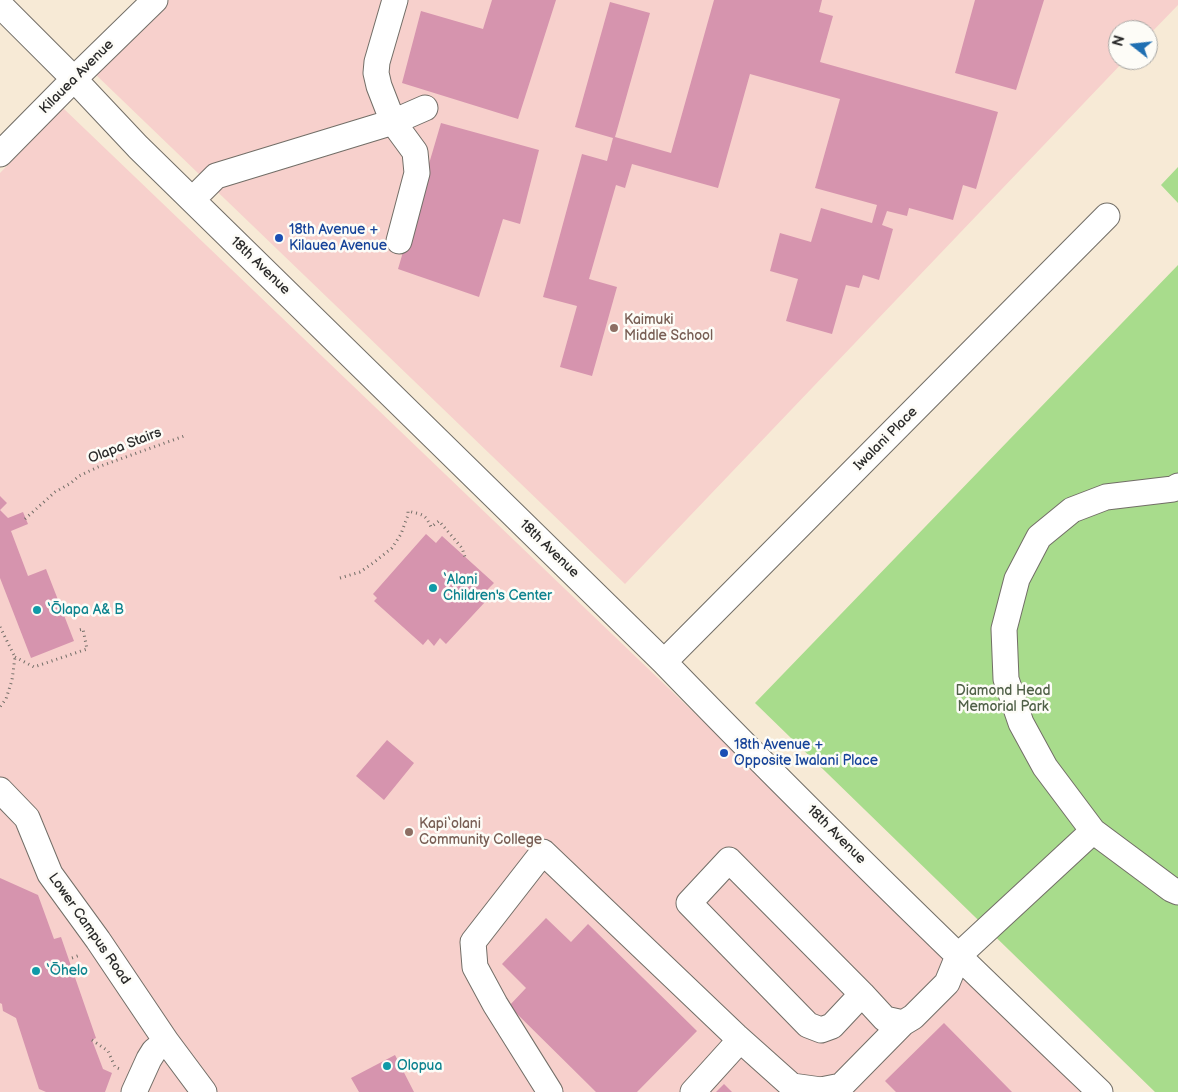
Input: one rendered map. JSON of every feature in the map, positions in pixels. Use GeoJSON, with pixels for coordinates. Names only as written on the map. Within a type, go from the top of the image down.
{"type":"FeatureCollection","features":[{"type":"Feature","properties":{"kind":"street","name":"Kilauea Avenue"},"geometry":{"type":"LineString","coordinates":[[0,154],[155,0]]}},
{"type":"Feature","properties":{"kind":"street"},"geometry":{"type":"LineString","coordinates":[[395,0],[377,62],[376,74],[393,122],[415,152],[417,173],[399,241]]}},
{"type":"Feature","properties":{"kind":"street","name":"18th Avenue"},"geometry":{"type":"LineString","coordinates":[[0,5],[138,147],[664,662],[736,737],[958,956],[1100,1092]]}},
{"type":"Feature","properties":{"kind":"street"},"geometry":{"type":"LineString","coordinates":[[192,200],[216,176],[393,122],[425,108]]}},
{"type":"Feature","properties":{"kind":"street","name":"Iwalani Place"},"geometry":{"type":"LineString","coordinates":[[664,662],[1107,216]]}},
{"type":"Feature","properties":{"kind":"street"},"geometry":{"type":"LineString","coordinates":[[1178,486],[1106,497],[1072,510],[1040,537],[1017,579],[1004,629],[1006,679],[1021,723],[1045,767],[1094,831],[1178,892]]}},
{"type":"Feature","properties":{"kind":"street","name":"Lower Campus Road"},"geometry":{"type":"LineString","coordinates":[[0,790],[27,818],[50,874],[98,940],[166,1041],[204,1092]]}},
{"type":"Feature","properties":{"kind":"street"},"geometry":{"type":"LineString","coordinates":[[550,1092],[495,1004],[475,967],[473,942],[543,852],[740,1040],[792,1086],[822,1091],[841,1086],[903,1023],[913,1017],[947,983],[958,956],[1094,831]]}},
{"type":"Feature","properties":{"kind":"street"},"geometry":{"type":"LineString","coordinates":[[862,994],[832,1026],[821,1030],[808,1025],[689,903],[729,860],[862,994],[884,1019],[903,1023]]}},
{"type":"Feature","properties":{"kind":"street"},"geometry":{"type":"LineString","coordinates":[[693,1092],[740,1040]]}},
{"type":"Feature","properties":{"kind":"street"},"geometry":{"type":"LineString","coordinates":[[130,1082],[154,1051],[166,1041]]}},
{"type":"Feature","properties":{"kind":"path","name":"Olapa Stairs"},"geometry":{"type":"LineString","coordinates":[[26,519],[55,492],[79,476],[98,467],[187,435]]}},
{"type":"Feature","properties":{"kind":"path"},"geometry":{"type":"LineString","coordinates":[[340,578],[360,572],[392,548],[401,534],[408,511],[427,517],[431,527],[439,521],[462,548],[465,557]]}},
{"type":"Feature","properties":{"kind":"path"},"geometry":{"type":"LineString","coordinates":[[0,627],[15,656],[34,667],[87,649],[83,629],[79,630]]}},
{"type":"Feature","properties":{"kind":"path"},"geometry":{"type":"LineString","coordinates":[[0,707],[6,698],[12,680],[15,656]]}},
{"type":"Feature","properties":{"kind":"path"},"geometry":{"type":"LineString","coordinates":[[81,954],[87,954]]}},
{"type":"Feature","properties":{"kind":"path"},"geometry":{"type":"LineString","coordinates":[[92,1040],[108,1051],[115,1067],[130,1082]]}},
{"type":"Feature","properties":{"kind":"shaded area","name":"Kaimuki Middle School"},"geometry":{"type":"Polygon","coordinates":[[[169,0],[1178,0],[1178,5],[1158,26],[1158,20],[1108,20],[1108,70],[1115,70],[625,584],[93,72],[169,0]]]}},
{"type":"Feature","properties":{"kind":"shaded area","name":"Kapi‘olani Community College"},"geometry":{"type":"Polygon","coordinates":[[[63,108],[1090,1092],[0,1092],[0,173],[63,108]]]}},
{"type":"Feature","properties":{"kind":"green space"},"geometry":{"type":"Polygon","coordinates":[[[1178,167],[1178,203],[1161,185],[1178,167]]]}},
{"type":"Feature","properties":{"kind":"green space","name":"Diamond Head Memorial Park"},"geometry":{"type":"Polygon","coordinates":[[[1178,265],[1178,1092],[1155,1092],[755,703],[1178,265]]]}},
{"type":"Feature","properties":{"kind":"building"},"geometry":{"type":"Polygon","coordinates":[[[492,0],[556,0],[518,119],[402,83],[421,11],[483,29],[492,0]]]}},
{"type":"Feature","properties":{"kind":"building"},"geometry":{"type":"Polygon","coordinates":[[[714,0],[822,0],[819,12],[833,16],[820,62],[998,112],[976,189],[963,185],[953,220],[909,208],[907,216],[887,211],[882,225],[893,229],[879,280],[863,275],[859,288],[846,285],[832,334],[786,321],[798,279],[770,271],[780,233],[811,242],[821,208],[872,223],[877,205],[815,188],[840,99],[750,74],[718,188],[632,164],[625,188],[616,185],[589,279],[617,287],[592,376],[560,367],[577,306],[543,297],[582,154],[607,161],[613,138],[575,127],[610,2],[650,13],[615,137],[671,153],[714,0]]]}},
{"type":"Feature","properties":{"kind":"building"},"geometry":{"type":"Polygon","coordinates":[[[975,0],[1044,0],[1016,90],[955,73],[975,0]]]}},
{"type":"Feature","properties":{"kind":"building"},"geometry":{"type":"Polygon","coordinates":[[[441,123],[539,150],[520,224],[503,219],[479,297],[398,269],[441,123]]]}},
{"type":"Feature","properties":{"kind":"building"},"geometry":{"type":"Polygon","coordinates":[[[0,496],[7,503],[0,510],[0,496]]]}},
{"type":"Feature","properties":{"kind":"building","name":"‘Ōlapa A& B"},"geometry":{"type":"Polygon","coordinates":[[[0,510],[8,518],[23,512],[28,524],[11,531],[28,576],[46,569],[74,641],[31,658],[0,578],[0,510]]]}},
{"type":"Feature","properties":{"kind":"building","name":"‘Alani Children's Center"},"geometry":{"type":"Polygon","coordinates":[[[426,534],[436,543],[442,536],[494,583],[480,597],[485,602],[446,644],[440,638],[434,646],[428,639],[423,645],[374,601],[377,598],[373,594],[426,534]]]}},
{"type":"Feature","properties":{"kind":"building"},"geometry":{"type":"Polygon","coordinates":[[[387,740],[414,763],[384,800],[356,776],[387,740]]]}},
{"type":"Feature","properties":{"kind":"building","name":"‘Ōhelo"},"geometry":{"type":"Polygon","coordinates":[[[0,878],[38,895],[54,939],[61,937],[96,1038],[92,1040],[103,1069],[112,1073],[105,1092],[46,1092],[39,1089],[16,1018],[3,1011],[2,1004],[0,1003],[0,878]]]}},
{"type":"Feature","properties":{"kind":"building"},"geometry":{"type":"Polygon","coordinates":[[[546,918],[571,942],[588,924],[697,1031],[637,1092],[596,1092],[509,1006],[526,988],[502,964],[546,918]]]}},
{"type":"Feature","properties":{"kind":"building"},"geometry":{"type":"Polygon","coordinates":[[[944,1023],[1012,1092],[896,1092],[885,1081],[944,1023]]]}},
{"type":"Feature","properties":{"kind":"building","name":"Olopua"},"geometry":{"type":"Polygon","coordinates":[[[395,1055],[414,1092],[359,1092],[351,1078],[395,1055]]]}},
{"type":"Feature","properties":{"kind":"building"},"geometry":{"type":"Polygon","coordinates":[[[724,1084],[732,1092],[716,1092],[724,1084]]]}},
{"type":"Feature","properties":{"kind":"place","name":"18th Avenue + Kilauea Avenue"},"geometry":{"type":"Point","coordinates":[279,238]}},
{"type":"Feature","properties":{"kind":"place","name":"Kaimuki Middle School"},"geometry":{"type":"Point","coordinates":[614,328]}},
{"type":"Feature","properties":{"kind":"place","name":"‘Alani Children's Center"},"geometry":{"type":"Point","coordinates":[433,588]}},
{"type":"Feature","properties":{"kind":"place","name":"‘Ōlapa A& B"},"geometry":{"type":"Point","coordinates":[37,610]}},
{"type":"Feature","properties":{"kind":"place","name":"18th Avenue + Opposite Iwalani Place"},"geometry":{"type":"Point","coordinates":[724,753]}},
{"type":"Feature","properties":{"kind":"place","name":"Kapi‘olani Community College"},"geometry":{"type":"Point","coordinates":[409,832]}},
{"type":"Feature","properties":{"kind":"place","name":"‘Ōhelo"},"geometry":{"type":"Point","coordinates":[36,971]}},
{"type":"Feature","properties":{"kind":"place","name":"Olopua"},"geometry":{"type":"Point","coordinates":[387,1066]}}]}
